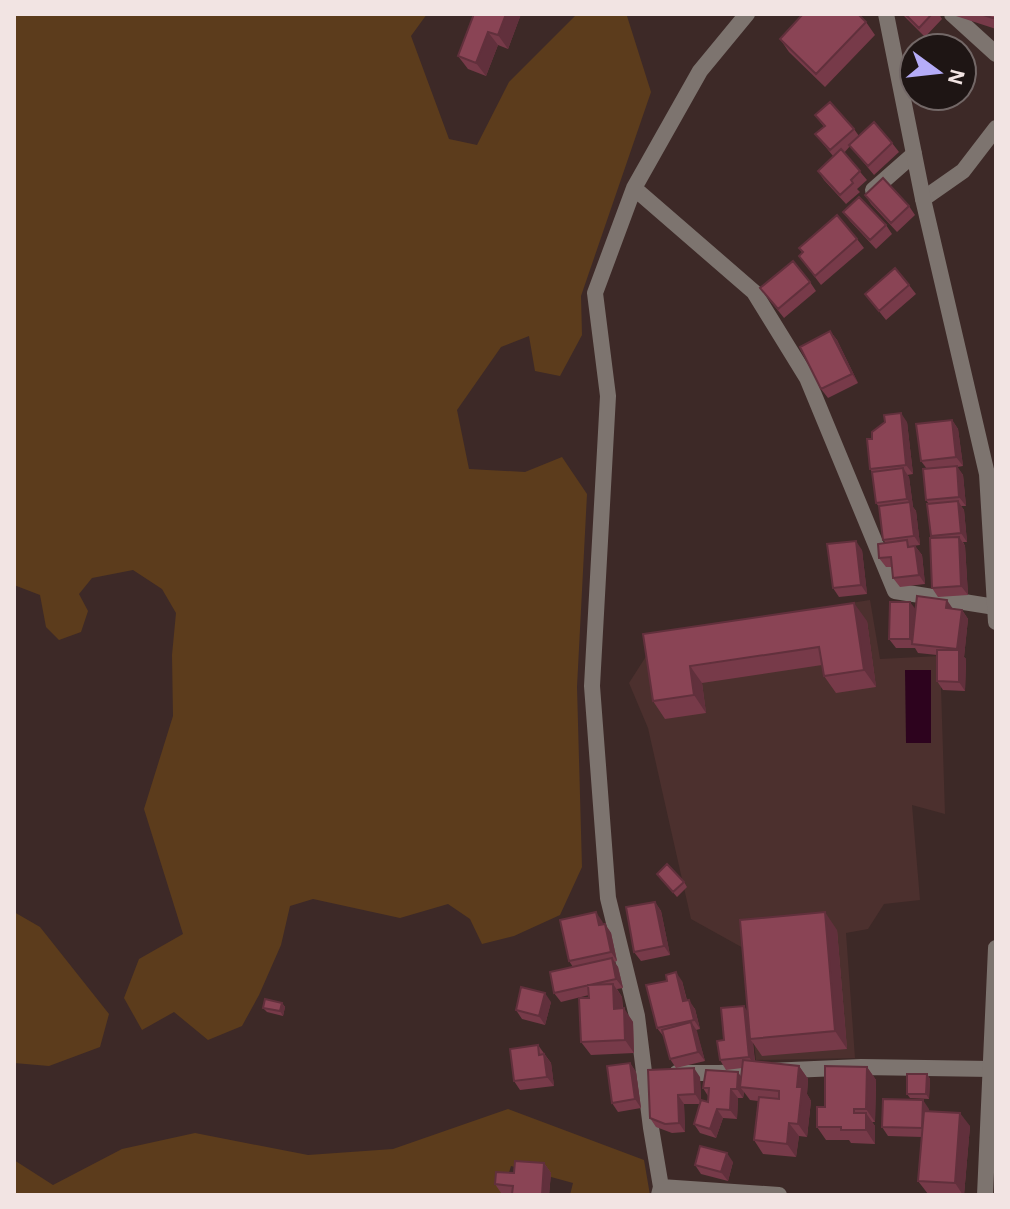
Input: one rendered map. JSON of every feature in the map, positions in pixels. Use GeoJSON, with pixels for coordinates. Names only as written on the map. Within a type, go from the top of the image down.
{"type":"FeatureCollection","features":[{"type":"Feature","properties":{"kind":"street"},"geometry":{"type":"LineString","coordinates":[[747,14],[700,71],[634,188],[595,293],[608,396],[592,686],[608,898],[637,1016],[660,1191],[779,1195]]}},
{"type":"Feature","properties":{"kind":"street"},"geometry":{"type":"LineString","coordinates":[[634,188],[754,292],[807,378],[895,591],[995,614],[987,474],[923,199],[886,14]]}},
{"type":"Feature","properties":{"kind":"street"},"geometry":{"type":"LineString","coordinates":[[952,14],[996,54]]}},
{"type":"Feature","properties":{"kind":"street"},"geometry":{"type":"LineString","coordinates":[[923,199],[963,171],[996,128]]}},
{"type":"Feature","properties":{"kind":"street"},"geometry":{"type":"LineString","coordinates":[[873,190],[914,154]]}},
{"type":"Feature","properties":{"kind":"street"},"geometry":{"type":"LineString","coordinates":[[985,1195],[996,948]]}},
{"type":"Feature","properties":{"kind":"street"},"geometry":{"type":"LineString","coordinates":[[645,1073],[861,1067],[991,1069]]}},
{"type":"Feature","properties":{"kind":"shaded area"},"geometry":{"type":"Polygon","coordinates":[[[14,14],[427,14],[411,36],[449,139],[477,145],[509,82],[577,14],[627,16],[651,92],[581,296],[582,335],[560,376],[535,371],[529,336],[501,347],[457,410],[469,469],[525,472],[562,457],[587,494],[577,687],[582,867],[560,915],[514,936],[482,944],[470,919],[448,904],[400,918],[313,899],[290,906],[281,945],[242,1026],[208,1040],[174,1012],[142,1030],[124,998],[139,959],[183,934],[144,809],[173,716],[172,655],[176,613],[162,589],[133,570],[92,578],[79,594],[88,611],[81,632],[59,640],[46,627],[40,595],[14,585],[14,14]]]}},
{"type":"Feature","properties":{"kind":"shaded area"},"geometry":{"type":"Polygon","coordinates":[[[870,600],[880,659],[940,656],[945,814],[912,805],[920,900],[884,904],[868,929],[846,933],[855,1058],[756,1060],[745,949],[691,919],[648,728],[629,683],[661,633],[870,600]]]}},
{"type":"Feature","properties":{"kind":"shaded area"},"geometry":{"type":"Polygon","coordinates":[[[905,670],[931,670],[931,743],[906,743],[905,670]]]}},
{"type":"Feature","properties":{"kind":"shaded area"},"geometry":{"type":"Polygon","coordinates":[[[14,912],[40,927],[109,1014],[100,1047],[49,1066],[14,1063],[14,912]]]}},
{"type":"Feature","properties":{"kind":"shaded area"},"geometry":{"type":"Polygon","coordinates":[[[508,1109],[644,1160],[650,1195],[570,1195],[573,1183],[511,1166],[502,1195],[14,1195],[14,1160],[53,1185],[122,1149],[195,1133],[308,1155],[393,1149],[508,1109]]]}},
{"type":"Feature","properties":{"kind":"building"},"geometry":{"type":"Polygon","coordinates":[[[474,14],[506,14],[498,35],[488,32],[476,63],[458,56],[474,14]]]}},
{"type":"Feature","properties":{"kind":"building"},"geometry":{"type":"Polygon","coordinates":[[[803,14],[858,14],[866,22],[816,74],[780,39],[803,14]]]}},
{"type":"Feature","properties":{"kind":"building"},"geometry":{"type":"Polygon","coordinates":[[[905,14],[932,14],[919,28],[905,14]]]}},
{"type":"Feature","properties":{"kind":"building"},"geometry":{"type":"Polygon","coordinates":[[[830,102],[854,129],[830,150],[815,134],[825,126],[815,115],[830,102]]]}},
{"type":"Feature","properties":{"kind":"building"},"geometry":{"type":"Polygon","coordinates":[[[874,122],[892,143],[868,166],[849,145],[874,122]]]}},
{"type":"Feature","properties":{"kind":"building"},"geometry":{"type":"Polygon","coordinates":[[[841,149],[860,171],[840,195],[818,171],[841,149]]]}},
{"type":"Feature","properties":{"kind":"building"},"geometry":{"type":"Polygon","coordinates":[[[883,178],[909,206],[891,223],[865,195],[883,178]]]}},
{"type":"Feature","properties":{"kind":"building"},"geometry":{"type":"Polygon","coordinates":[[[859,197],[886,225],[870,240],[843,212],[859,197]]]}},
{"type":"Feature","properties":{"kind":"building"},"geometry":{"type":"Polygon","coordinates":[[[837,215],[857,239],[815,276],[799,256],[803,252],[799,248],[837,215]]]}},
{"type":"Feature","properties":{"kind":"building"},"geometry":{"type":"Polygon","coordinates":[[[793,261],[810,282],[778,309],[760,288],[793,261]]]}},
{"type":"Feature","properties":{"kind":"building"},"geometry":{"type":"Polygon","coordinates":[[[895,268],[909,285],[879,311],[865,294],[895,268]]]}},
{"type":"Feature","properties":{"kind":"building"},"geometry":{"type":"Polygon","coordinates":[[[830,331],[852,374],[821,389],[800,347],[830,331]]]}},
{"type":"Feature","properties":{"kind":"building"},"geometry":{"type":"Polygon","coordinates":[[[901,413],[906,465],[870,469],[867,439],[872,439],[872,432],[885,422],[884,415],[901,413]]]}},
{"type":"Feature","properties":{"kind":"building"},"geometry":{"type":"Polygon","coordinates":[[[952,420],[956,457],[921,461],[916,424],[952,420]]]}},
{"type":"Feature","properties":{"kind":"building"},"geometry":{"type":"Polygon","coordinates":[[[957,466],[959,497],[926,500],[923,469],[957,466]]]}},
{"type":"Feature","properties":{"kind":"building"},"geometry":{"type":"Polygon","coordinates":[[[903,468],[907,499],[876,503],[872,472],[903,468]]]}},
{"type":"Feature","properties":{"kind":"building"},"geometry":{"type":"Polygon","coordinates":[[[958,501],[961,533],[931,536],[927,504],[958,501]]]}},
{"type":"Feature","properties":{"kind":"building"},"geometry":{"type":"Polygon","coordinates":[[[910,502],[914,536],[883,540],[879,506],[910,502]]]}},
{"type":"Feature","properties":{"kind":"building"},"geometry":{"type":"Polygon","coordinates":[[[959,537],[961,586],[932,588],[930,538],[959,537]]]}},
{"type":"Feature","properties":{"kind":"building"},"geometry":{"type":"Polygon","coordinates":[[[907,540],[908,547],[915,546],[919,575],[893,578],[891,557],[879,558],[878,544],[907,540]]]}},
{"type":"Feature","properties":{"kind":"building"},"geometry":{"type":"Polygon","coordinates":[[[856,541],[861,585],[833,588],[827,544],[856,541]]]}},
{"type":"Feature","properties":{"kind":"building"},"geometry":{"type":"Polygon","coordinates":[[[917,596],[947,600],[946,608],[962,610],[957,649],[912,644],[917,596]]]}},
{"type":"Feature","properties":{"kind":"building"},"geometry":{"type":"Polygon","coordinates":[[[890,602],[910,602],[910,639],[889,639],[890,602]]]}},
{"type":"Feature","properties":{"kind":"building"},"geometry":{"type":"Polygon","coordinates":[[[854,603],[864,670],[824,676],[819,647],[690,666],[694,695],[653,701],[643,634],[854,603]]]}},
{"type":"Feature","properties":{"kind":"building"},"geometry":{"type":"Polygon","coordinates":[[[937,650],[959,650],[959,682],[937,681],[937,650]]]}},
{"type":"Feature","properties":{"kind":"building"},"geometry":{"type":"Polygon","coordinates":[[[667,864],[684,882],[673,892],[657,874],[667,864]]]}},
{"type":"Feature","properties":{"kind":"building"},"geometry":{"type":"Polygon","coordinates":[[[655,902],[664,946],[634,952],[626,907],[655,902]]]}},
{"type":"Feature","properties":{"kind":"building"},"geometry":{"type":"Polygon","coordinates":[[[596,912],[599,925],[605,924],[611,952],[569,961],[560,920],[596,912]]]}},
{"type":"Feature","properties":{"kind":"building"},"geometry":{"type":"Polygon","coordinates":[[[825,912],[835,1031],[750,1039],[740,920],[825,912]]]}},
{"type":"Feature","properties":{"kind":"building"},"geometry":{"type":"Polygon","coordinates":[[[612,958],[616,979],[554,993],[550,972],[612,958]]]}},
{"type":"Feature","properties":{"kind":"building"},"geometry":{"type":"Polygon","coordinates":[[[676,972],[683,1001],[689,1000],[694,1020],[657,1028],[646,985],[667,981],[666,975],[676,972]]]}},
{"type":"Feature","properties":{"kind":"building"},"geometry":{"type":"Polygon","coordinates":[[[613,984],[614,1009],[624,1008],[625,1040],[581,1042],[579,998],[589,998],[588,985],[613,984]]]}},
{"type":"Feature","properties":{"kind":"building"},"geometry":{"type":"Polygon","coordinates":[[[521,987],[545,993],[539,1016],[516,1010],[521,987]]]}},
{"type":"Feature","properties":{"kind":"building"},"geometry":{"type":"Polygon","coordinates":[[[265,999],[282,1003],[280,1011],[263,1008],[265,999]]]}},
{"type":"Feature","properties":{"kind":"building"},"geometry":{"type":"Polygon","coordinates":[[[744,1006],[749,1057],[720,1060],[717,1041],[724,1040],[721,1008],[744,1006]]]}},
{"type":"Feature","properties":{"kind":"building"},"geometry":{"type":"Polygon","coordinates":[[[691,1022],[698,1052],[670,1059],[662,1030],[691,1022]]]}},
{"type":"Feature","properties":{"kind":"building"},"geometry":{"type":"Polygon","coordinates":[[[538,1045],[539,1055],[544,1054],[547,1077],[514,1081],[510,1049],[538,1045]]]}},
{"type":"Feature","properties":{"kind":"building"},"geometry":{"type":"Polygon","coordinates":[[[743,1060],[799,1066],[797,1087],[802,1087],[798,1124],[789,1123],[787,1144],[754,1140],[759,1097],[779,1099],[779,1091],[740,1087],[743,1060]]]}},
{"type":"Feature","properties":{"kind":"building"},"geometry":{"type":"Polygon","coordinates":[[[630,1063],[635,1099],[612,1103],[607,1066],[630,1063]]]}},
{"type":"Feature","properties":{"kind":"building"},"geometry":{"type":"Polygon","coordinates":[[[825,1066],[867,1067],[866,1109],[854,1109],[854,1113],[866,1113],[866,1130],[817,1127],[817,1107],[825,1107],[825,1066]]]}},
{"type":"Feature","properties":{"kind":"building"},"geometry":{"type":"Polygon","coordinates":[[[694,1068],[695,1094],[678,1095],[679,1123],[665,1124],[650,1118],[648,1070],[694,1068]]]}},
{"type":"Feature","properties":{"kind":"building"},"geometry":{"type":"Polygon","coordinates":[[[706,1070],[738,1072],[737,1089],[731,1089],[730,1110],[717,1109],[710,1129],[694,1124],[701,1100],[708,1102],[709,1088],[703,1088],[706,1070]]]}},
{"type":"Feature","properties":{"kind":"building"},"geometry":{"type":"Polygon","coordinates":[[[907,1074],[927,1074],[926,1094],[907,1094],[907,1074]]]}},
{"type":"Feature","properties":{"kind":"building"},"geometry":{"type":"Polygon","coordinates":[[[883,1099],[923,1100],[922,1128],[882,1127],[883,1099]]]}},
{"type":"Feature","properties":{"kind":"building"},"geometry":{"type":"Polygon","coordinates":[[[924,1111],[960,1113],[955,1183],[918,1181],[924,1111]]]}},
{"type":"Feature","properties":{"kind":"building"},"geometry":{"type":"Polygon","coordinates":[[[700,1146],[727,1153],[721,1172],[695,1165],[700,1146]]]}},
{"type":"Feature","properties":{"kind":"building"},"geometry":{"type":"Polygon","coordinates":[[[515,1161],[544,1163],[542,1195],[512,1194],[513,1186],[495,1184],[496,1172],[514,1173],[515,1161]]]}}]}
